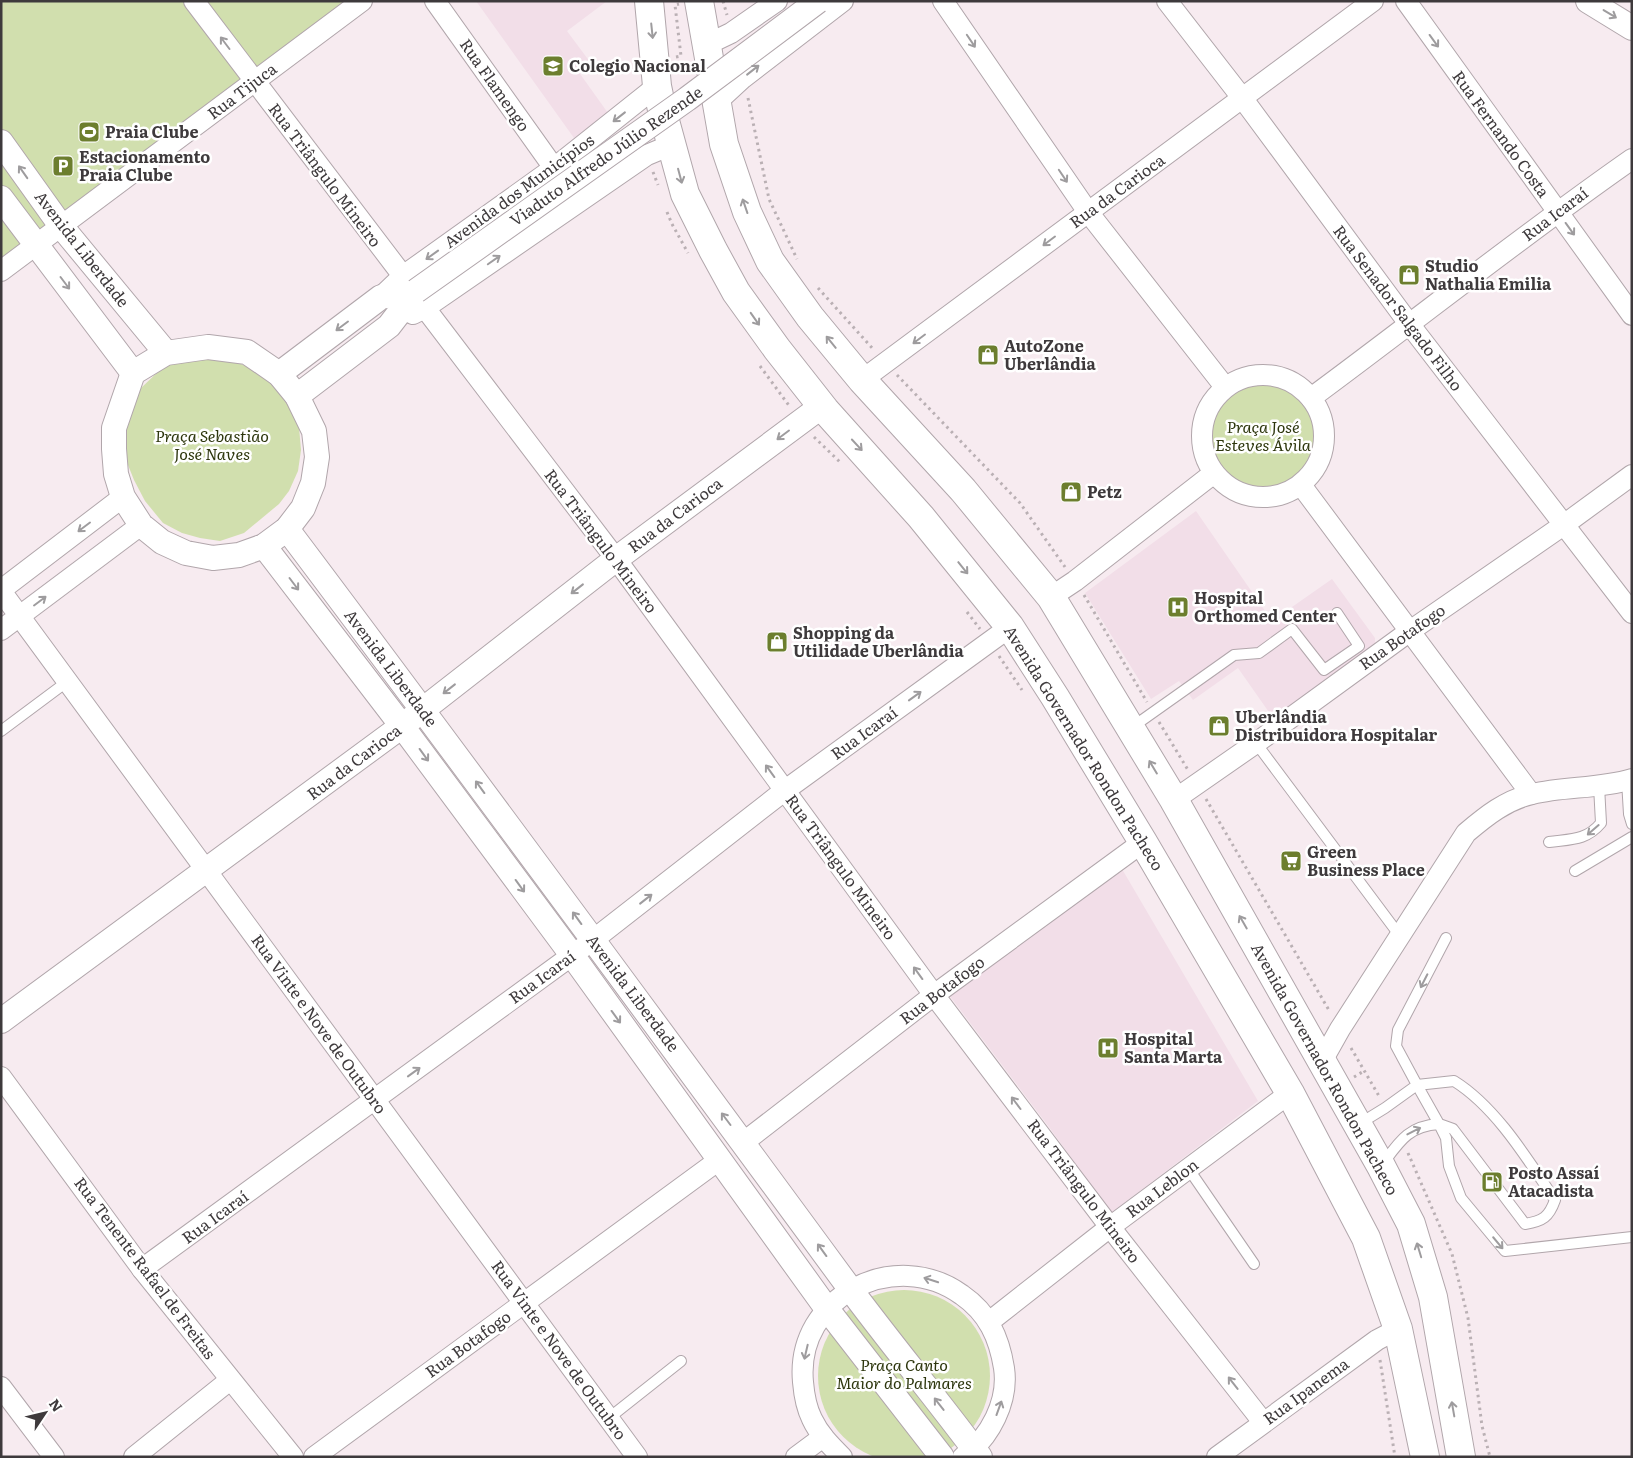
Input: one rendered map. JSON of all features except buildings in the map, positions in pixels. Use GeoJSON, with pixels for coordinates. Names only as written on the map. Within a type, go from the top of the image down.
{"type":"FeatureCollection","features":[{"type":"Feature","properties":{"kind":"main road","name":"Avenida Governador Rondon Pacheco"},"geometry":{"type":"LineString","coordinates":[[649,1],[657,86],[662,110],[659,150],[685,194],[736,292],[777,349],[822,406],[921,517],[1000,634],[1055,697],[1144,842],[1290,1093],[1366,1238],[1388,1334],[1425,1457]]}},
{"type":"Feature","properties":{"kind":"main road","name":"Avenida Governador Rondon Pacheco"},"geometry":{"type":"LineString","coordinates":[[699,1],[724,144],[747,212],[770,262],[810,318],[862,380],[963,490],[1051,598],[1174,800],[1381,1166],[1411,1224],[1433,1297],[1461,1457]]}},
{"type":"Feature","properties":{"kind":"street","name":"Rua Triângulo Mineiro"},"geometry":{"type":"LineString","coordinates":[[194,1],[415,291],[616,560],[934,995],[1110,1227],[1263,1422]]}},
{"type":"Feature","properties":{"kind":"street","name":"Rua Tijuca"},"geometry":{"type":"LineString","coordinates":[[1,271],[362,1]]}},
{"type":"Feature","properties":{"kind":"street","name":"Rua Flamengo"},"geometry":{"type":"LineString","coordinates":[[435,1],[554,168]]}},
{"type":"Feature","properties":{"kind":"street","name":"Viaduto Alfredo Júlio Rezende"},"geometry":{"type":"LineString","coordinates":[[415,291],[686,99],[818,1]]}},
{"type":"Feature","properties":{"kind":"street"},"geometry":{"type":"LineString","coordinates":[[717,102],[743,78],[843,1]]}},
{"type":"Feature","properties":{"kind":"street"},"geometry":{"type":"LineString","coordinates":[[943,1],[1088,212],[1226,387]]}},
{"type":"Feature","properties":{"kind":"street","name":"Rua Senador Salgado Filho"},"geometry":{"type":"LineString","coordinates":[[1167,1],[1243,98],[1410,325],[1632,613]]}},
{"type":"Feature","properties":{"kind":"street","name":"Rua da Carioca"},"geometry":{"type":"LineString","coordinates":[[862,380],[1373,1]]}},
{"type":"Feature","properties":{"kind":"street","name":"Rua Fernando Costa"},"geometry":{"type":"LineString","coordinates":[[1406,1],[1632,315]]}},
{"type":"Feature","properties":{"kind":"street"},"geometry":{"type":"LineString","coordinates":[[1588,1],[1632,28]]}},
{"type":"Feature","properties":{"kind":"street"},"geometry":{"type":"LineString","coordinates":[[706,45],[731,33],[770,6]]}},
{"type":"Feature","properties":{"kind":"street"},"geometry":{"type":"LineString","coordinates":[[770,6],[754,28],[758,39],[770,46],[789,42]]}},
{"type":"Feature","properties":{"kind":"street","name":"Avenida dos Municípios"},"geometry":{"type":"LineString","coordinates":[[297,396],[389,326],[415,291],[554,168],[657,86]]}},
{"type":"Feature","properties":{"kind":"street"},"geometry":{"type":"LineString","coordinates":[[591,138],[610,137],[622,153],[622,165],[616,176]]}},
{"type":"Feature","properties":{"kind":"street","name":"Avenida Liberdade"},"geometry":{"type":"LineString","coordinates":[[1,142],[61,226],[166,353]]}},
{"type":"Feature","properties":{"kind":"street","name":"Avenida dos Municípios"},"geometry":{"type":"LineString","coordinates":[[279,374],[381,297],[415,291],[659,150]]}},
{"type":"Feature","properties":{"kind":"street","name":"Rua Icaraí"},"geometry":{"type":"LineString","coordinates":[[1312,398],[1557,211],[1632,158]]}},
{"type":"Feature","properties":{"kind":"street","name":"Avenida Liberdade"},"geometry":{"type":"LineString","coordinates":[[1,198],[133,373]]}},
{"type":"Feature","properties":{"kind":"street"},"geometry":{"type":"LineString","coordinates":[[208,346],[246,352],[279,374],[297,396],[314,431],[317,457],[314,483],[303,508],[287,529],[264,546],[239,555],[213,558],[186,553],[162,542],[141,525],[123,497],[116,474],[114,428],[133,373],[166,353],[208,346]]}},
{"type":"Feature","properties":{"kind":"street"},"geometry":{"type":"LineString","coordinates":[[1261,374],[1280,377],[1298,385],[1312,398],[1321,415],[1325,434],[1322,454],[1314,471],[1301,485],[1284,494],[1265,498],[1245,495],[1228,487],[1214,473],[1204,456],[1201,437],[1204,418],[1212,401],[1226,387],[1242,378],[1261,374]]}},
{"type":"Feature","properties":{"kind":"street","name":"Rua da Carioca"},"geometry":{"type":"LineString","coordinates":[[1,1021],[402,726],[616,560],[822,406]]}},
{"type":"Feature","properties":{"kind":"street"},"geometry":{"type":"LineString","coordinates":[[1051,598],[1214,473]]}},
{"type":"Feature","properties":{"kind":"street","name":"Rua Botafogo"},"geometry":{"type":"LineString","coordinates":[[1174,800],[1632,475]]}},
{"type":"Feature","properties":{"kind":"street"},"geometry":{"type":"LineString","coordinates":[[1301,485],[1531,794]]}},
{"type":"Feature","properties":{"kind":"street"},"geometry":{"type":"LineString","coordinates":[[1,590],[123,497]]}},
{"type":"Feature","properties":{"kind":"street"},"geometry":{"type":"LineString","coordinates":[[1,630],[141,525]]}},
{"type":"Feature","properties":{"kind":"street","name":"Avenida Liberdade"},"geometry":{"type":"LineString","coordinates":[[287,529],[744,1142],[972,1454]]}},
{"type":"Feature","properties":{"kind":"street","name":"Avenida Liberdade"},"geometry":{"type":"LineString","coordinates":[[264,546],[402,726],[572,955],[827,1309],[942,1457]]}},
{"type":"Feature","properties":{"kind":"street","name":"Rua Vinte e Nove de Outubro"},"geometry":{"type":"LineString","coordinates":[[1,590],[637,1457]]}},
{"type":"Feature","properties":{"kind":"street","name":"Rua Icaraí"},"geometry":{"type":"LineString","coordinates":[[142,1269],[375,1101],[593,940],[784,790],[1000,634]]}},
{"type":"Feature","properties":{"kind":"street"},"geometry":{"type":"LineString","coordinates":[[1322,1062],[1340,1029],[1466,833],[1490,813],[1507,803],[1531,794],[1599,786],[1630,780]]}},
{"type":"Feature","properties":{"kind":"street","name":"Rua Botafogo"},"geometry":{"type":"LineString","coordinates":[[744,1142],[934,995],[1144,842]]}},
{"type":"Feature","properties":{"kind":"street","name":"Rua Tenente Rafael de Freitas"},"geometry":{"type":"LineString","coordinates":[[1,1077],[142,1269],[292,1457]]}},
{"type":"Feature","properties":{"kind":"street","name":"Rua Leblon"},"geometry":{"type":"LineString","coordinates":[[989,1322],[1110,1227],[1290,1093]]}},
{"type":"Feature","properties":{"kind":"street","name":"Rua Botafogo"},"geometry":{"type":"LineString","coordinates":[[314,1457],[719,1160]]}},
{"type":"Feature","properties":{"kind":"street"},"geometry":{"type":"LineString","coordinates":[[842,1457],[823,1437],[811,1417],[804,1395],[802,1372],[806,1349],[814,1328],[827,1309],[850,1289],[874,1279],[900,1274],[926,1277],[951,1287],[972,1302],[989,1322],[1001,1348],[1005,1375],[1002,1402],[991,1428],[972,1454]]}},
{"type":"Feature","properties":{"kind":"street","name":"Rua Ipanema"},"geometry":{"type":"LineString","coordinates":[[1218,1457],[1263,1422],[1388,1334]]}},
{"type":"Feature","properties":{"kind":"street"},"geometry":{"type":"LineString","coordinates":[[134,1457],[230,1380]]}},
{"type":"Feature","properties":{"kind":"street"},"geometry":{"type":"LineString","coordinates":[[1,1387],[54,1457]]}},
{"type":"Feature","properties":{"kind":"street"},"geometry":{"type":"LineString","coordinates":[[796,1457],[823,1437]]}},
{"type":"Feature","properties":{"kind":"lane"},"geometry":{"type":"LineString","coordinates":[[1130,728],[1234,655],[1259,653],[1292,629],[1324,670],[1359,646],[1337,613]]}},
{"type":"Feature","properties":{"kind":"lane"},"geometry":{"type":"LineString","coordinates":[[1,731],[68,681]]}},
{"type":"Feature","properties":{"kind":"lane"},"geometry":{"type":"LineString","coordinates":[[1256,743],[1400,936]]}},
{"type":"Feature","properties":{"kind":"lane"},"geometry":{"type":"LineString","coordinates":[[1630,780],[1629,814],[1632,824]]}},
{"type":"Feature","properties":{"kind":"lane"},"geometry":{"type":"LineString","coordinates":[[1549,842],[1584,838],[1594,832],[1601,823],[1599,786]]}},
{"type":"Feature","properties":{"kind":"lane"},"geometry":{"type":"LineString","coordinates":[[1575,872],[1632,837]]}},
{"type":"Feature","properties":{"kind":"lane"},"geometry":{"type":"LineString","coordinates":[[1446,938],[1398,1030],[1396,1046],[1446,1138],[1449,1166],[1461,1198],[1505,1251],[1632,1237]]}},
{"type":"Feature","properties":{"kind":"lane"},"geometry":{"type":"LineString","coordinates":[[1358,1125],[1417,1085],[1454,1081],[1468,1090],[1523,1153],[1555,1200],[1550,1212],[1538,1222],[1525,1224],[1453,1129],[1439,1124],[1426,1125],[1402,1138],[1381,1166]]}},
{"type":"Feature","properties":{"kind":"lane"},"geometry":{"type":"LineString","coordinates":[[1188,1168],[1254,1264]]}},
{"type":"Feature","properties":{"kind":"lane"},"geometry":{"type":"LineString","coordinates":[[609,1418],[681,1361]]}},
{"type":"Feature","properties":{"kind":"path"},"geometry":{"type":"LineString","coordinates":[[659,150],[660,189]]}},
{"type":"Feature","properties":{"kind":"path"},"geometry":{"type":"LineString","coordinates":[[666,207],[672,224],[689,255]]}},
{"type":"Feature","properties":{"kind":"path"},"geometry":{"type":"LineString","coordinates":[[757,361],[804,428],[846,468]]}},
{"type":"Feature","properties":{"kind":"path"},"geometry":{"type":"LineString","coordinates":[[962,605],[1000,634],[1022,691]]}},
{"type":"Feature","properties":{"kind":"path"},"geometry":{"type":"LineString","coordinates":[[1388,1334],[1395,1457]]}},
{"type":"Feature","properties":{"kind":"shaded area","name":"Colegio Nacional"},"geometry":{"type":"Polygon","coordinates":[[[476,1],[607,1],[567,31],[590,62],[578,71],[608,113],[574,138],[476,1]]]}},
{"type":"Feature","properties":{"kind":"shaded area","name":"Hospital Orthomed Center"},"geometry":{"type":"Polygon","coordinates":[[[1196,511],[1272,621],[1332,579],[1375,638],[1375,647],[1273,718],[1238,668],[1193,700],[1179,681],[1151,699],[1085,593],[1196,511]]]}},
{"type":"Feature","properties":{"kind":"shaded area","name":"Hospital Santa Marta"},"geometry":{"type":"Polygon","coordinates":[[[1122,869],[1258,1101],[1111,1213],[1049,1127],[949,995],[1122,869]]]}},
{"type":"Feature","properties":{"kind":"green space","name":"Praia Clube"},"geometry":{"type":"Polygon","coordinates":[[[1,1],[351,1],[1,263],[1,1]]]}},
{"type":"Feature","properties":{"kind":"green space","name":"Praça Sebastião José Naves"},"geometry":{"type":"Polygon","coordinates":[[[226,357],[258,372],[272,382],[289,407],[299,427],[301,450],[298,471],[289,491],[279,504],[244,533],[220,541],[182,533],[163,523],[145,501],[134,480],[128,465],[124,441],[126,414],[140,389],[163,367],[191,360],[226,357]]]}},
{"type":"Feature","properties":{"kind":"green space","name":"Praça José Esteves Ávila"},"geometry":{"type":"Polygon","coordinates":[[[1263,375],[1286,379],[1306,393],[1320,413],[1324,436],[1320,459],[1306,479],[1286,493],[1263,497],[1240,493],[1220,479],[1206,459],[1202,436],[1206,413],[1220,393],[1240,379],[1263,375]]]}},
{"type":"Feature","properties":{"kind":"green space","name":"Praça Canto Maior do Palmares"},"geometry":{"type":"Polygon","coordinates":[[[904,1290],[921,1292],[937,1297],[965,1315],[983,1343],[988,1359],[990,1376],[988,1393],[983,1409],[965,1437],[937,1455],[921,1460],[904,1462],[887,1460],[871,1455],[843,1437],[825,1409],[820,1393],[818,1376],[820,1359],[825,1343],[843,1315],[871,1297],[887,1292],[904,1290]]]}},
{"type":"Feature","properties":{"kind":"place","name":"Colegio Nacional"},"geometry":{"type":"Point","coordinates":[553,66]}},
{"type":"Feature","properties":{"kind":"place","name":"Praia Clube"},"geometry":{"type":"Point","coordinates":[89,132]}},
{"type":"Feature","properties":{"kind":"place","name":"Estacionamento Praia Clube"},"geometry":{"type":"Point","coordinates":[63,166]}},
{"type":"Feature","properties":{"kind":"place","name":"Studio Nathalia Emilia"},"geometry":{"type":"Point","coordinates":[1409,275]}},
{"type":"Feature","properties":{"kind":"place","name":"AutoZone Uberlândia"},"geometry":{"type":"Point","coordinates":[988,355]}},
{"type":"Feature","properties":{"kind":"place","name":"Petz"},"geometry":{"type":"Point","coordinates":[1071,492]}},
{"type":"Feature","properties":{"kind":"place","name":"Hospital Orthomed Center"},"geometry":{"type":"Point","coordinates":[1178,607]}},
{"type":"Feature","properties":{"kind":"place","name":"Shopping da Utilidade Uberlândia"},"geometry":{"type":"Point","coordinates":[777,642]}},
{"type":"Feature","properties":{"kind":"place","name":"Uberlândia Distribuidora Hospitalar"},"geometry":{"type":"Point","coordinates":[1219,726]}},
{"type":"Feature","properties":{"kind":"place","name":"Green Business Place"},"geometry":{"type":"Point","coordinates":[1291,861]}},
{"type":"Feature","properties":{"kind":"place","name":"Hospital Santa Marta"},"geometry":{"type":"Point","coordinates":[1108,1048]}},
{"type":"Feature","properties":{"kind":"place","name":"Posto Assaí Atacadista"},"geometry":{"type":"Point","coordinates":[1492,1182]}}]}
